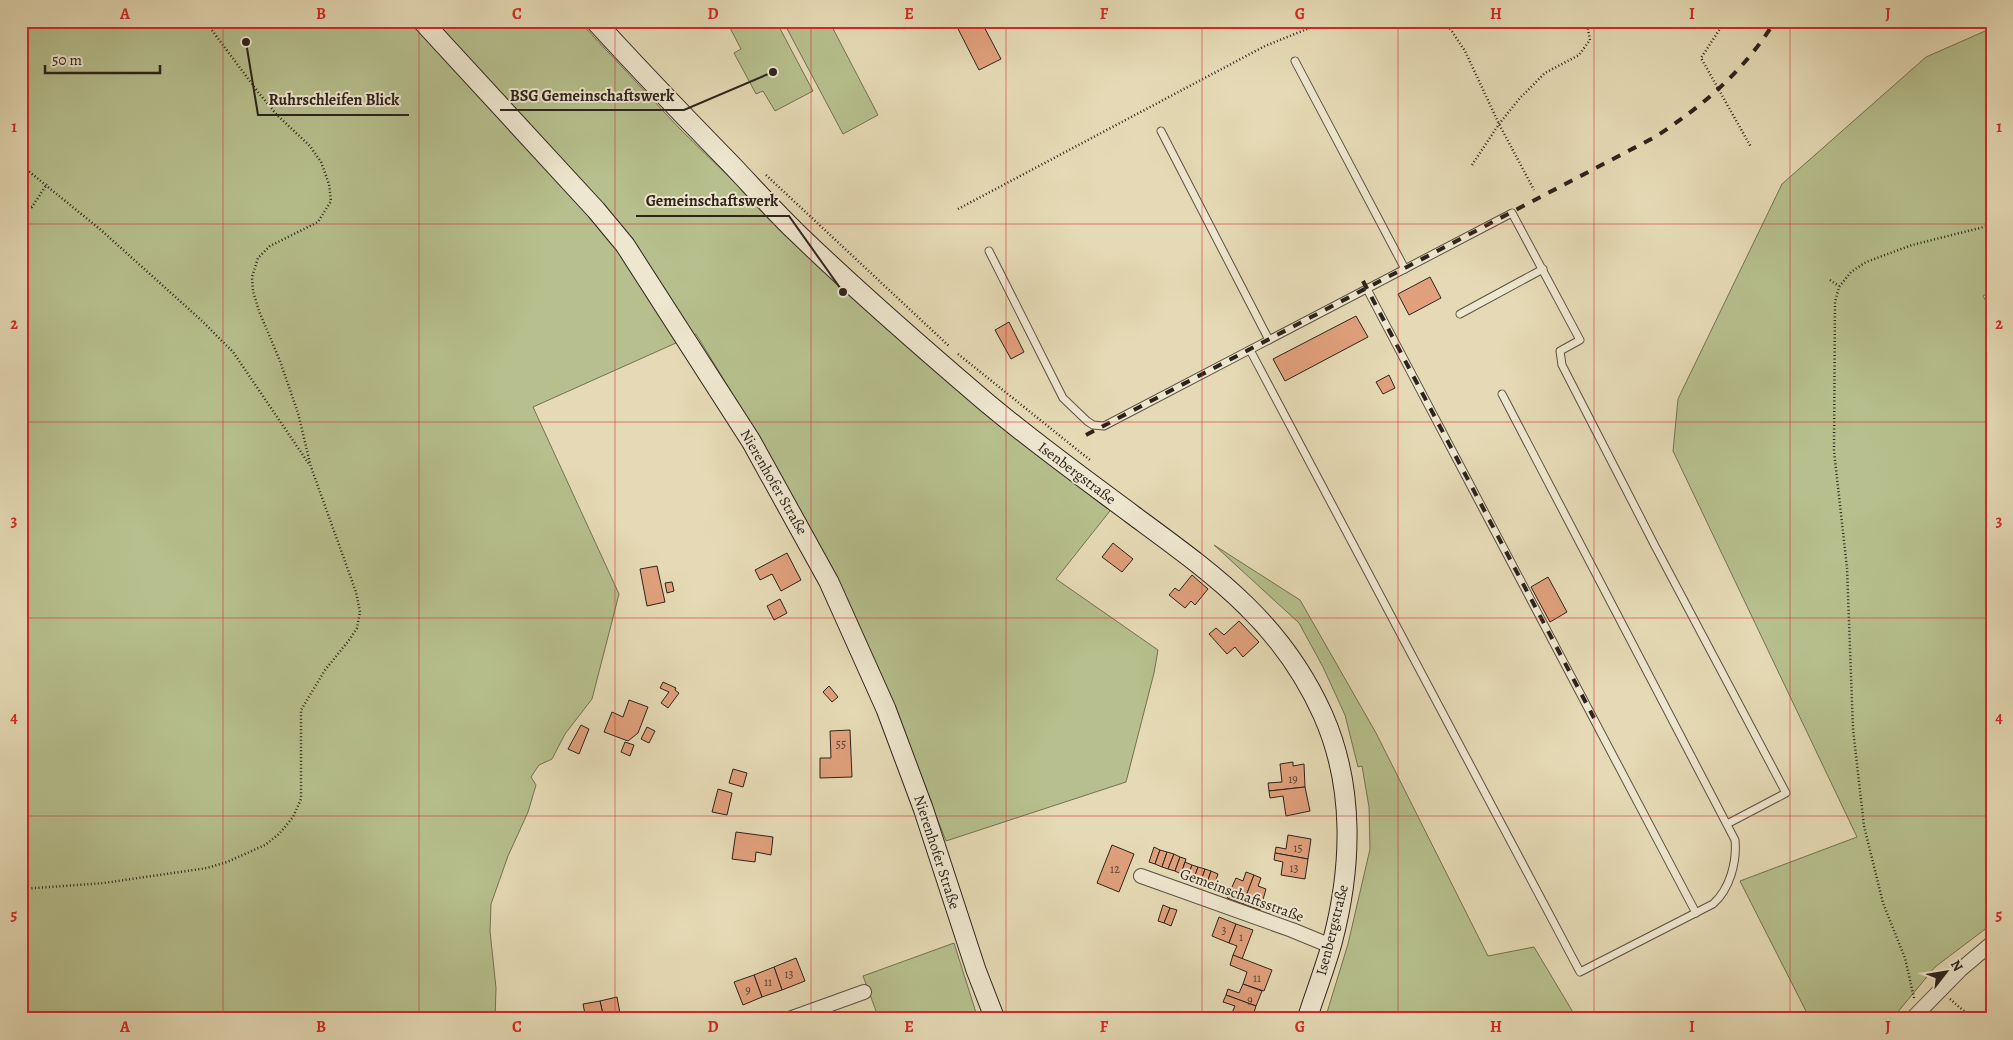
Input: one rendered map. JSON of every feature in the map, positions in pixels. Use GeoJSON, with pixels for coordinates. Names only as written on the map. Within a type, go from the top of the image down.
{"type":"FeatureCollection","features":[{"type":"Feature","properties":{"kind":"main road","name":"Nierenhofer Straße"},"geometry":{"type":"LineString","coordinates":[[422,21],[572,183],[624,245],[689,343],[756,450],[829,582],[886,709],[924,808],[976,970],[995,1019]]}},
{"type":"Feature","properties":{"kind":"main road","name":"Isenbergstraße"},"geometry":{"type":"LineString","coordinates":[[594,21],[795,231],[849,282],[983,400],[1210,572],[1246,604],[1282,644],[1309,686],[1324,718],[1335,750],[1344,791],[1348,834],[1346,874],[1331,946],[1307,1019]]}},
{"type":"Feature","properties":{"kind":"street","name":"Gemeinschaftsstraße"},"geometry":{"type":"LineString","coordinates":[[1141,876],[1292,930],[1331,946]]}},
{"type":"Feature","properties":{"kind":"street"},"geometry":{"type":"LineString","coordinates":[[1915,1016],[1960,970],[1992,943]]}},
{"type":"Feature","properties":{"kind":"street"},"geometry":{"type":"LineString","coordinates":[[788,1019],[864,992]]}},
{"type":"Feature","properties":{"kind":"lane"},"geometry":{"type":"LineString","coordinates":[[1295,61],[1405,269]]}},
{"type":"Feature","properties":{"kind":"lane"},"geometry":{"type":"LineString","coordinates":[[1162,131],[1269,340]]}},
{"type":"Feature","properties":{"kind":"lane"},"geometry":{"type":"LineString","coordinates":[[989,251],[1063,398],[1093,425],[1104,426],[1512,212],[1580,340],[1560,351],[1562,365],[1786,793],[1727,824]]}},
{"type":"Feature","properties":{"kind":"lane"},"geometry":{"type":"LineString","coordinates":[[1460,314],[1543,270]]}},
{"type":"Feature","properties":{"kind":"lane"},"geometry":{"type":"LineString","coordinates":[[1367,288],[1696,913]]}},
{"type":"Feature","properties":{"kind":"lane"},"geometry":{"type":"LineString","coordinates":[[1250,350],[1580,972],[1718,900],[1728,883],[1736,848],[1735,840],[1502,394]]}},
{"type":"Feature","properties":{"kind":"path"},"geometry":{"type":"LineString","coordinates":[[21,889],[104,884],[207,868],[265,846],[279,834],[293,817],[301,799],[301,710],[325,670],[357,628],[360,612],[356,592],[311,468],[298,413],[280,361],[259,311],[253,291],[252,277],[258,258],[270,246],[318,222],[331,202],[329,184],[320,162],[310,146],[277,114],[258,92],[205,21]]}},
{"type":"Feature","properties":{"kind":"path"},"geometry":{"type":"LineString","coordinates":[[958,208],[1265,46],[1328,21]]}},
{"type":"Feature","properties":{"kind":"path"},"geometry":{"type":"LineString","coordinates":[[1428,21],[1447,24],[1466,21]]}},
{"type":"Feature","properties":{"kind":"path"},"geometry":{"type":"LineString","coordinates":[[1472,165],[1499,124],[1520,98],[1545,73],[1579,54],[1590,40],[1587,24],[1584,21]]}},
{"type":"Feature","properties":{"kind":"path"},"geometry":{"type":"LineString","coordinates":[[1725,21],[1702,58],[1751,147]]}},
{"type":"Feature","properties":{"kind":"path"},"geometry":{"type":"LineString","coordinates":[[1447,24],[1465,52],[1499,124],[1534,190]]}},
{"type":"Feature","properties":{"kind":"path"},"geometry":{"type":"LineString","coordinates":[[21,165],[47,184],[169,291],[232,352],[311,468]]}},
{"type":"Feature","properties":{"kind":"path"},"geometry":{"type":"LineString","coordinates":[[765,173],[953,350],[1093,462]]}},
{"type":"Feature","properties":{"kind":"path"},"geometry":{"type":"LineString","coordinates":[[21,210],[32,207],[47,184]]}},
{"type":"Feature","properties":{"kind":"path"},"geometry":{"type":"LineString","coordinates":[[1915,1016],[1905,958],[1883,903],[1864,826],[1855,748],[1847,568],[1834,451],[1835,302],[1840,286],[1851,272],[1866,262],[1912,245],[1992,225]]}},
{"type":"Feature","properties":{"kind":"path"},"geometry":{"type":"LineString","coordinates":[[1830,280],[1840,286]]}},
{"type":"Feature","properties":{"kind":"path"},"geometry":{"type":"LineString","coordinates":[[1955,1003],[1966,1013],[1988,1016]]}},
{"type":"Feature","properties":{"kind":"green space"},"geometry":{"type":"Polygon","coordinates":[[[21,21],[579,21],[681,130],[818,264],[1113,507],[1056,579],[1158,650],[1154,673],[1126,782],[946,841],[900,724],[768,452],[696,334],[533,407],[619,594],[592,699],[565,734],[552,759],[539,765],[531,777],[536,785],[528,812],[508,856],[491,904],[490,931],[496,988],[495,1019],[21,1019],[21,21]]]}},
{"type":"Feature","properties":{"kind":"green space"},"geometry":{"type":"Polygon","coordinates":[[[732,21],[776,21],[813,91],[775,111],[763,91],[756,94],[734,53],[741,49],[728,24],[732,21]]]}},
{"type":"Feature","properties":{"kind":"green space"},"geometry":{"type":"Polygon","coordinates":[[[783,21],[829,21],[878,115],[843,134],[783,21]]]}},
{"type":"Feature","properties":{"kind":"green space"},"geometry":{"type":"Polygon","coordinates":[[[1992,28],[1992,291],[1983,296],[1992,312],[1992,924],[1935,967],[1892,1019],[1810,1019],[1740,881],[1857,837],[1673,451],[1678,399],[1782,184],[1926,57],[1992,28]]]}},
{"type":"Feature","properties":{"kind":"green space"},"geometry":{"type":"Polygon","coordinates":[[[1214,545],[1300,600],[1376,733],[1488,956],[1534,947],[1577,1019],[1325,1019],[1348,944],[1370,849],[1369,807],[1362,766],[1358,767],[1345,715],[1323,667],[1299,623],[1214,545]]]}},
{"type":"Feature","properties":{"kind":"green space"},"geometry":{"type":"Polygon","coordinates":[[[954,943],[978,1019],[879,1019],[863,976],[954,943]]]}},
{"type":"Feature","properties":{"kind":"building"},"geometry":{"type":"Polygon","coordinates":[[[954,21],[981,21],[1001,59],[979,70],[954,21]]]}},
{"type":"Feature","properties":{"kind":"building"},"geometry":{"type":"Polygon","coordinates":[[[1430,277],[1441,298],[1409,315],[1398,294],[1430,277]]]}},
{"type":"Feature","properties":{"kind":"building"},"geometry":{"type":"Polygon","coordinates":[[[1356,316],[1368,337],[1285,381],[1273,359],[1356,316]]]}},
{"type":"Feature","properties":{"kind":"building"},"geometry":{"type":"Polygon","coordinates":[[[1009,322],[1024,352],[1011,359],[995,330],[1009,322]]]}},
{"type":"Feature","properties":{"kind":"building"},"geometry":{"type":"Polygon","coordinates":[[[1389,375],[1395,388],[1383,394],[1376,382],[1389,375]]]}},
{"type":"Feature","properties":{"kind":"building"},"geometry":{"type":"Polygon","coordinates":[[[1113,543],[1133,559],[1122,572],[1102,557],[1113,543]]]}},
{"type":"Feature","properties":{"kind":"building"},"geometry":{"type":"Polygon","coordinates":[[[787,553],[801,580],[781,591],[772,574],[760,580],[755,570],[787,553]]]}},
{"type":"Feature","properties":{"kind":"building"},"geometry":{"type":"Polygon","coordinates":[[[657,566],[665,602],[647,606],[640,569],[657,566]]]}},
{"type":"Feature","properties":{"kind":"building"},"geometry":{"type":"Polygon","coordinates":[[[1192,575],[1208,589],[1195,605],[1191,601],[1185,608],[1169,595],[1175,588],[1179,591],[1192,575]]]}},
{"type":"Feature","properties":{"kind":"building"},"geometry":{"type":"Polygon","coordinates":[[[1548,577],[1567,612],[1550,622],[1531,587],[1548,577]]]}},
{"type":"Feature","properties":{"kind":"building"},"geometry":{"type":"Polygon","coordinates":[[[672,582],[674,591],[667,593],[665,583],[672,582]]]}},
{"type":"Feature","properties":{"kind":"building"},"geometry":{"type":"Polygon","coordinates":[[[780,599],[787,613],[774,620],[767,606],[780,599]]]}},
{"type":"Feature","properties":{"kind":"building"},"geometry":{"type":"Polygon","coordinates":[[[1239,621],[1259,642],[1243,657],[1235,647],[1227,654],[1209,634],[1216,628],[1224,635],[1239,621]]]}},
{"type":"Feature","properties":{"kind":"building"},"geometry":{"type":"Polygon","coordinates":[[[663,682],[676,688],[675,690],[679,693],[668,708],[661,703],[669,692],[660,688],[663,682]]]}},
{"type":"Feature","properties":{"kind":"building"},"geometry":{"type":"Polygon","coordinates":[[[829,686],[838,697],[832,702],[823,692],[829,686]]]}},
{"type":"Feature","properties":{"kind":"building"},"geometry":{"type":"Polygon","coordinates":[[[629,700],[648,707],[638,733],[628,741],[604,732],[612,712],[623,717],[629,700]]]}},
{"type":"Feature","properties":{"kind":"building"},"geometry":{"type":"Polygon","coordinates":[[[581,725],[589,729],[579,754],[568,749],[581,725]]]}},
{"type":"Feature","properties":{"kind":"building"},"geometry":{"type":"Polygon","coordinates":[[[647,727],[655,731],[649,743],[641,739],[647,727]]]}},
{"type":"Feature","properties":{"kind":"building"},"geometry":{"type":"Polygon","coordinates":[[[850,730],[852,777],[820,778],[820,758],[831,758],[830,731],[850,730]]]}},
{"type":"Feature","properties":{"kind":"building"},"geometry":{"type":"Polygon","coordinates":[[[625,742],[634,745],[630,756],[621,752],[625,742]]]}},
{"type":"Feature","properties":{"kind":"building"},"geometry":{"type":"Polygon","coordinates":[[[1293,762],[1293,766],[1304,764],[1305,787],[1269,791],[1268,783],[1282,782],[1280,764],[1293,762]]]}},
{"type":"Feature","properties":{"kind":"building"},"geometry":{"type":"Polygon","coordinates":[[[733,769],[747,773],[743,787],[729,783],[733,769]]]}},
{"type":"Feature","properties":{"kind":"building"},"geometry":{"type":"Polygon","coordinates":[[[1305,787],[1310,811],[1286,816],[1283,796],[1270,798],[1269,791],[1305,787]]]}},
{"type":"Feature","properties":{"kind":"building"},"geometry":{"type":"Polygon","coordinates":[[[718,789],[732,793],[727,815],[712,812],[718,789]]]}},
{"type":"Feature","properties":{"kind":"building"},"geometry":{"type":"Polygon","coordinates":[[[736,832],[773,837],[771,855],[756,852],[755,862],[732,859],[736,832]]]}},
{"type":"Feature","properties":{"kind":"building"},"geometry":{"type":"Polygon","coordinates":[[[1288,835],[1311,839],[1308,859],[1275,853],[1276,847],[1286,849],[1288,835]]]}},
{"type":"Feature","properties":{"kind":"building"},"geometry":{"type":"Polygon","coordinates":[[[1112,845],[1134,854],[1119,892],[1097,883],[1112,845]]]}},
{"type":"Feature","properties":{"kind":"building"},"geometry":{"type":"Polygon","coordinates":[[[1154,847],[1160,850],[1155,864],[1149,862],[1154,847]]]}},
{"type":"Feature","properties":{"kind":"building"},"geometry":{"type":"Polygon","coordinates":[[[1160,850],[1167,852],[1162,867],[1155,864],[1160,850]]]}},
{"type":"Feature","properties":{"kind":"building"},"geometry":{"type":"Polygon","coordinates":[[[1167,852],[1174,854],[1168,869],[1162,867],[1167,852]]]}},
{"type":"Feature","properties":{"kind":"building"},"geometry":{"type":"Polygon","coordinates":[[[1275,853],[1308,859],[1305,879],[1281,875],[1283,862],[1274,860],[1275,853]]]}},
{"type":"Feature","properties":{"kind":"building"},"geometry":{"type":"Polygon","coordinates":[[[1174,854],[1180,857],[1175,871],[1168,869],[1174,854]]]}},
{"type":"Feature","properties":{"kind":"building"},"geometry":{"type":"Polygon","coordinates":[[[1180,857],[1186,859],[1181,874],[1175,871],[1180,857]]]}},
{"type":"Feature","properties":{"kind":"building"},"geometry":{"type":"Polygon","coordinates":[[[1185,862],[1192,865],[1187,879],[1180,877],[1185,862]]]}},
{"type":"Feature","properties":{"kind":"building"},"geometry":{"type":"Polygon","coordinates":[[[1192,865],[1198,867],[1193,881],[1187,879],[1192,865]]]}},
{"type":"Feature","properties":{"kind":"building"},"geometry":{"type":"Polygon","coordinates":[[[1198,867],[1205,869],[1200,884],[1193,881],[1198,867]]]}},
{"type":"Feature","properties":{"kind":"building"},"geometry":{"type":"Polygon","coordinates":[[[1205,869],[1211,871],[1206,886],[1200,884],[1205,869]]]}},
{"type":"Feature","properties":{"kind":"building"},"geometry":{"type":"Polygon","coordinates":[[[1211,871],[1218,874],[1213,888],[1206,886],[1211,871]]]}},
{"type":"Feature","properties":{"kind":"building"},"geometry":{"type":"Polygon","coordinates":[[[1246,872],[1254,875],[1243,904],[1227,898],[1236,878],[1243,881],[1246,872]]]}},
{"type":"Feature","properties":{"kind":"building"},"geometry":{"type":"Polygon","coordinates":[[[1254,875],[1261,878],[1258,886],[1266,889],[1260,910],[1243,904],[1254,875]]]}},
{"type":"Feature","properties":{"kind":"building"},"geometry":{"type":"Polygon","coordinates":[[[1163,905],[1170,908],[1164,923],[1158,921],[1163,905]]]}},
{"type":"Feature","properties":{"kind":"building"},"geometry":{"type":"Polygon","coordinates":[[[1170,908],[1177,910],[1171,926],[1164,923],[1170,908]]]}},
{"type":"Feature","properties":{"kind":"building"},"geometry":{"type":"Polygon","coordinates":[[[1219,917],[1236,924],[1229,943],[1212,936],[1219,917]]]}},
{"type":"Feature","properties":{"kind":"building"},"geometry":{"type":"Polygon","coordinates":[[[1236,924],[1253,930],[1242,959],[1233,955],[1237,946],[1229,943],[1236,924]]]}},
{"type":"Feature","properties":{"kind":"building"},"geometry":{"type":"Polygon","coordinates":[[[1233,955],[1272,970],[1264,991],[1243,984],[1247,972],[1230,965],[1233,955]]]}},
{"type":"Feature","properties":{"kind":"building"},"geometry":{"type":"Polygon","coordinates":[[[796,958],[805,981],[782,990],[774,967],[796,958]]]}},
{"type":"Feature","properties":{"kind":"building"},"geometry":{"type":"Polygon","coordinates":[[[774,967],[782,990],[762,997],[754,975],[774,967]]]}},
{"type":"Feature","properties":{"kind":"building"},"geometry":{"type":"Polygon","coordinates":[[[754,975],[762,997],[743,1005],[734,982],[754,975]]]}},
{"type":"Feature","properties":{"kind":"building"},"geometry":{"type":"Polygon","coordinates":[[[1243,984],[1262,991],[1256,1006],[1226,995],[1228,989],[1239,993],[1243,984]]]}},
{"type":"Feature","properties":{"kind":"building"},"geometry":{"type":"Polygon","coordinates":[[[1226,995],[1256,1006],[1252,1019],[1243,1019],[1231,1015],[1235,1006],[1223,1002],[1226,995]]]}},
{"type":"Feature","properties":{"kind":"building"},"geometry":{"type":"Polygon","coordinates":[[[617,997],[621,1019],[604,1019],[600,1001],[617,997]]]}},
{"type":"Feature","properties":{"kind":"building"},"geometry":{"type":"Polygon","coordinates":[[[600,1001],[604,1019],[586,1019],[583,1004],[600,1001]]]}},
{"type":"Feature","properties":{"kind":"building"},"geometry":{"type":"Polygon","coordinates":[[[1231,1015],[1243,1019],[1230,1019],[1231,1015]]]}},
{"type":"Feature","properties":{"kind":"railway"},"geometry":{"type":"LineString","coordinates":[[1086,435],[1655,137],[1690,113],[1722,86],[1737,71],[1775,21]]}},
{"type":"Feature","properties":{"kind":"railway"},"geometry":{"type":"LineString","coordinates":[[1363,281],[1594,718]]}},
{"type":"Feature","properties":{"kind":"place","name":"Ruhrschleifen Blick"},"geometry":{"type":"Point","coordinates":[246,42]}},
{"type":"Feature","properties":{"kind":"place","name":"BSG Gemeinschaftswerk"},"geometry":{"type":"Point","coordinates":[773,72]}},
{"type":"Feature","properties":{"kind":"place","name":"Gemeinschaftswerk"},"geometry":{"type":"Point","coordinates":[843,292]}}]}
